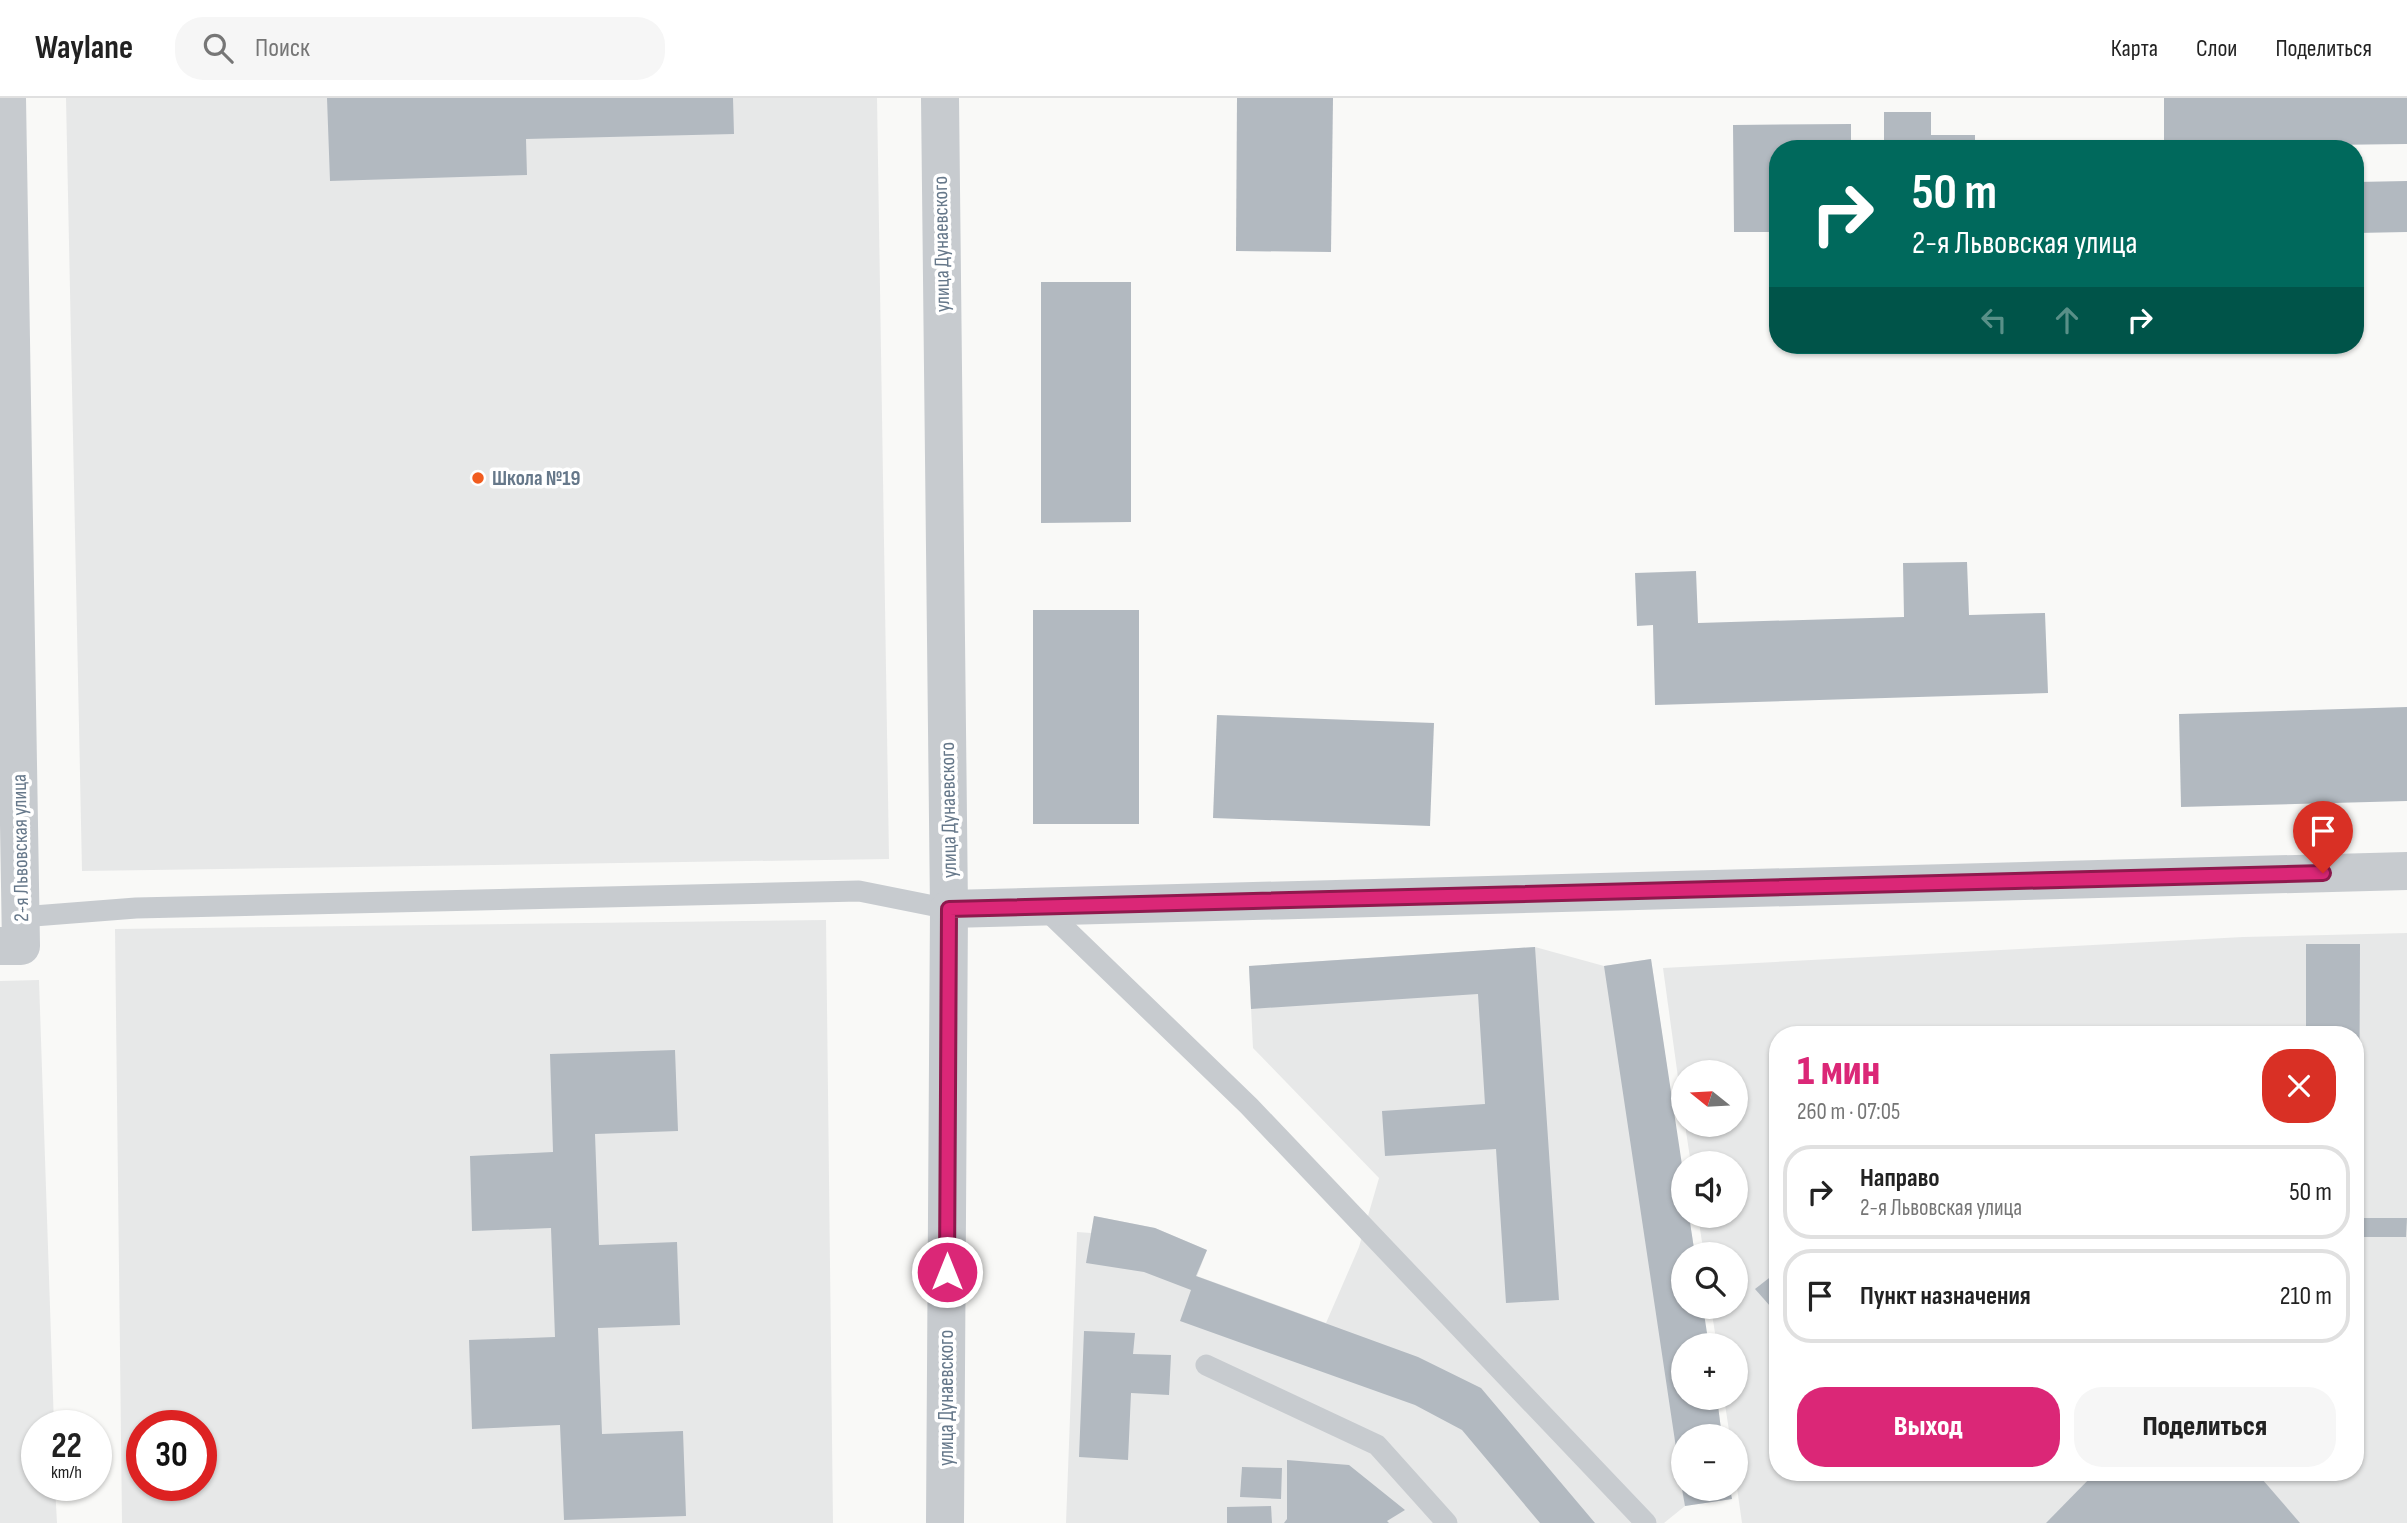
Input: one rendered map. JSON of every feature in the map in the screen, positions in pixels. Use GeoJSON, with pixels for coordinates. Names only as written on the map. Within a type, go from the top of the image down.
{"type":"FeatureCollection","features":[{"type":"Feature","properties":{"kind":"street","name":"улица Дунаевского"},"geometry":{"type":"LineString","coordinates":[[940,98],[949,909],[945,1523]]}},
{"type":"Feature","properties":{"kind":"street","name":"2-я Львовская улица"},"geometry":{"type":"LineString","coordinates":[[5,108],[10,932]]}},
{"type":"Feature","properties":{"kind":"street"},"geometry":{"type":"LineString","coordinates":[[949,909],[2407,871]]}},
{"type":"Feature","properties":{"kind":"lane"},"geometry":{"type":"LineString","coordinates":[[10,932],[136,908],[859,891],[949,909]]}},
{"type":"Feature","properties":{"kind":"lane"},"geometry":{"type":"LineString","coordinates":[[1043,906],[1249,1106],[1646,1523]]}},
{"type":"Feature","properties":{"kind":"lane"},"geometry":{"type":"LineString","coordinates":[[1206,1364],[1377,1445],[1447,1523]]}},
{"type":"Feature","properties":{"kind":"shaded area","name":"Школа №19"},"geometry":{"type":"Polygon","coordinates":[[[66,98],[877,98],[889,859],[82,871],[66,98]]]}},
{"type":"Feature","properties":{"kind":"shaded area"},"geometry":{"type":"Polygon","coordinates":[[[826,920],[833,1523],[122,1523],[115,929],[826,920]]]}},
{"type":"Feature","properties":{"kind":"shaded area"},"geometry":{"type":"Polygon","coordinates":[[[2407,933],[2407,1523],[1742,1523],[1739,1501],[1748,1501],[1748,1424],[1728,1424],[1726,1410],[1748,1410],[1748,1333],[1715,1333],[1713,1319],[1748,1319],[1748,1242],[1702,1242],[1700,1228],[1748,1228],[1748,1151],[1689,1151],[1687,1138],[1748,1138],[1748,1060],[1676,1060],[1663,968],[2243,937],[2407,933]]]}},
{"type":"Feature","properties":{"kind":"shaded area"},"geometry":{"type":"Polygon","coordinates":[[[1535,947],[1604,966],[1651,959],[1671,1096],[1671,1138],[1677,1138],[1679,1151],[1671,1151],[1671,1228],[1691,1228],[1693,1242],[1671,1242],[1671,1319],[1684,1319],[1684,1333],[1671,1333],[1671,1410],[1719,1410],[1720,1424],[1671,1424],[1671,1501],[1719,1501],[1685,1506],[1664,1523],[1066,1523],[1077,1232],[1091,1233],[1094,1216],[1155,1228],[1207,1250],[1197,1276],[1326,1323],[1359,1247],[1379,1178],[1253,1048],[1249,966],[1535,947]]]}},
{"type":"Feature","properties":{"kind":"shaded area"},"geometry":{"type":"Polygon","coordinates":[[[39,980],[53,1410],[21,1410],[21,1501],[56,1501],[57,1523],[0,1523],[0,981],[39,980]]]}},
{"type":"Feature","properties":{"kind":"building"},"geometry":{"type":"Polygon","coordinates":[[[327,98],[733,98],[734,134],[526,139],[527,175],[330,181],[327,98]]]}},
{"type":"Feature","properties":{"kind":"building"},"geometry":{"type":"Polygon","coordinates":[[[1237,98],[1333,98],[1331,252],[1236,251],[1237,98]]]}},
{"type":"Feature","properties":{"kind":"building"},"geometry":{"type":"Polygon","coordinates":[[[2164,98],[2407,98],[2407,144],[2364,145],[2364,140],[2164,140],[2164,98]]]}},
{"type":"Feature","properties":{"kind":"building"},"geometry":{"type":"Polygon","coordinates":[[[1884,112],[1931,112],[1931,135],[1975,135],[1975,140],[1884,140],[1884,112]]]}},
{"type":"Feature","properties":{"kind":"building"},"geometry":{"type":"Polygon","coordinates":[[[1851,124],[1851,140],[1769,140],[1769,232],[1734,232],[1733,125],[1851,124]]]}},
{"type":"Feature","properties":{"kind":"building"},"geometry":{"type":"Polygon","coordinates":[[[2407,181],[2407,232],[2364,233],[2364,182],[2407,181]]]}},
{"type":"Feature","properties":{"kind":"building"},"geometry":{"type":"Polygon","coordinates":[[[1041,282],[1131,282],[1131,522],[1041,523],[1041,282]]]}},
{"type":"Feature","properties":{"kind":"building"},"geometry":{"type":"Polygon","coordinates":[[[1967,562],[1969,615],[2045,613],[2048,693],[1655,705],[1653,625],[1637,626],[1635,573],[1696,571],[1698,623],[1904,617],[1903,563],[1967,562]]]}},
{"type":"Feature","properties":{"kind":"building"},"geometry":{"type":"Polygon","coordinates":[[[1033,610],[1139,610],[1139,824],[1033,824],[1033,610]]]}},
{"type":"Feature","properties":{"kind":"building"},"geometry":{"type":"Polygon","coordinates":[[[2407,707],[2407,801],[2181,807],[2179,714],[2407,707]]]}},
{"type":"Feature","properties":{"kind":"building"},"geometry":{"type":"Polygon","coordinates":[[[1217,715],[1434,723],[1430,826],[1213,818],[1217,715]]]}},
{"type":"Feature","properties":{"kind":"building"},"geometry":{"type":"Polygon","coordinates":[[[2306,944],[2360,944],[2360,1026],[2306,1026],[2306,944]]]}},
{"type":"Feature","properties":{"kind":"building"},"geometry":{"type":"Polygon","coordinates":[[[1535,947],[1559,1300],[1506,1303],[1496,1149],[1385,1156],[1382,1111],[1485,1104],[1478,994],[1251,1009],[1249,966],[1535,947]]]}},
{"type":"Feature","properties":{"kind":"building"},"geometry":{"type":"Polygon","coordinates":[[[1651,959],[1671,1092],[1671,1138],[1678,1138],[1680,1151],[1671,1151],[1671,1228],[1691,1228],[1693,1242],[1671,1242],[1671,1319],[1705,1319],[1707,1333],[1671,1333],[1671,1410],[1719,1410],[1720,1424],[1672,1424],[1604,966],[1651,959]]]}},
{"type":"Feature","properties":{"kind":"building"},"geometry":{"type":"Polygon","coordinates":[[[675,1050],[678,1131],[595,1134],[599,1245],[677,1242],[680,1325],[598,1328],[602,1434],[683,1431],[686,1516],[564,1520],[560,1425],[472,1429],[469,1340],[555,1337],[551,1228],[472,1231],[470,1156],[553,1152],[550,1054],[675,1050]]]}},
{"type":"Feature","properties":{"kind":"building"},"geometry":{"type":"Polygon","coordinates":[[[1094,1216],[1155,1228],[1207,1250],[1196,1276],[1418,1357],[1481,1388],[1595,1523],[1540,1523],[1462,1430],[1415,1405],[1180,1321],[1191,1290],[1144,1272],[1086,1263],[1094,1216]]]}},
{"type":"Feature","properties":{"kind":"building"},"geometry":{"type":"Polygon","coordinates":[[[2364,1218],[2407,1218],[2406,1237],[2364,1237],[2364,1218]]]}},
{"type":"Feature","properties":{"kind":"building"},"geometry":{"type":"Polygon","coordinates":[[[1769,1278],[1769,1305],[1755,1289],[1769,1278]]]}},
{"type":"Feature","properties":{"kind":"building"},"geometry":{"type":"Polygon","coordinates":[[[1084,1331],[1135,1333],[1133,1354],[1171,1355],[1169,1395],[1131,1393],[1128,1460],[1079,1457],[1084,1331]]]}},
{"type":"Feature","properties":{"kind":"building"},"geometry":{"type":"Polygon","coordinates":[[[1287,1460],[1349,1465],[1405,1510],[1387,1521],[1389,1523],[1284,1523],[1287,1519],[1287,1460]]]}},
{"type":"Feature","properties":{"kind":"building"},"geometry":{"type":"Polygon","coordinates":[[[1242,1467],[1282,1468],[1281,1499],[1240,1497],[1242,1467]]]}},
{"type":"Feature","properties":{"kind":"building"},"geometry":{"type":"Polygon","coordinates":[[[2087,1481],[2264,1481],[2300,1523],[2046,1523],[2087,1481]]]}},
{"type":"Feature","properties":{"kind":"building"},"geometry":{"type":"Polygon","coordinates":[[[1684,1501],[1719,1501],[1685,1506],[1684,1501]]]}},
{"type":"Feature","properties":{"kind":"building"},"geometry":{"type":"Polygon","coordinates":[[[1271,1506],[1272,1523],[1227,1523],[1227,1507],[1271,1506]]]}},
{"type":"Feature","properties":{"kind":"place","name":"Школа №19"},"geometry":{"type":"Point","coordinates":[478,478]}},
{"type":"Feature","properties":{"kind":"route"},"geometry":{"type":"LineString","coordinates":[[947,1272],[949,909],[2323,873]]}}]}
